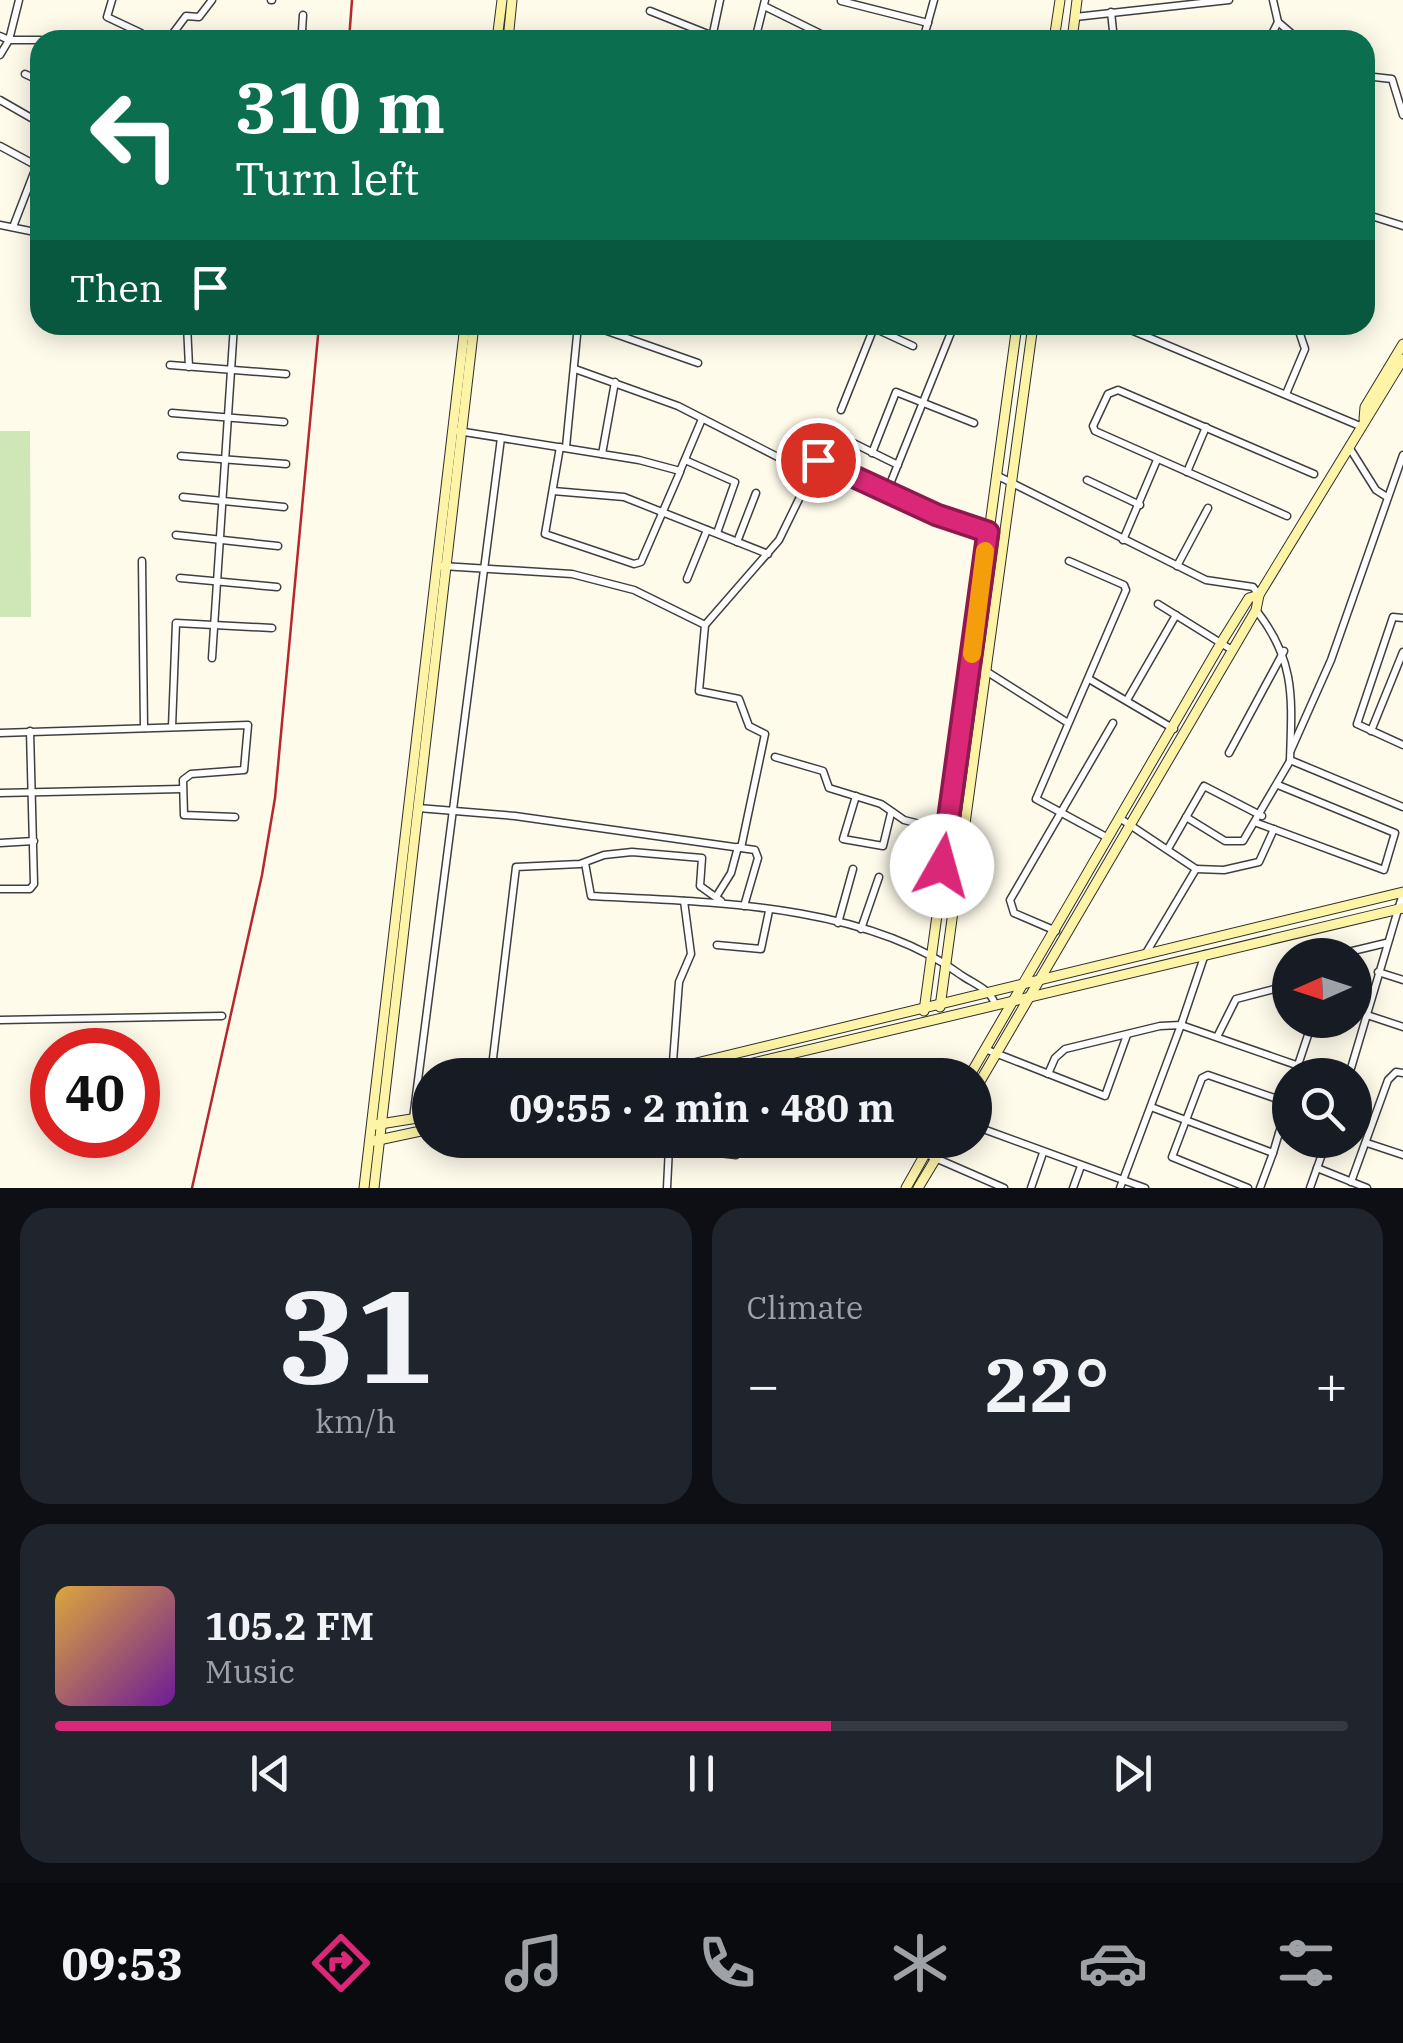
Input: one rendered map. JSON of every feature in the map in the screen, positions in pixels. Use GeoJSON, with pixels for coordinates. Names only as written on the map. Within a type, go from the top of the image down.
{"type":"FeatureCollection","features":[{"type":"Feature","properties":{"kind":"street"},"geometry":{"type":"LineString","coordinates":[[0,54],[9,40],[18,0]]}},
{"type":"Feature","properties":{"kind":"street"},"geometry":{"type":"LineString","coordinates":[[112,0],[107,17],[135,30]]}},
{"type":"Feature","properties":{"kind":"street"},"geometry":{"type":"LineString","coordinates":[[176,30],[186,16],[198,17],[212,0]]}},
{"type":"Feature","properties":{"kind":"street"},"geometry":{"type":"LineString","coordinates":[[498,30],[502,0]]}},
{"type":"Feature","properties":{"kind":"street"},"geometry":{"type":"LineString","coordinates":[[509,30],[512,0]]}},
{"type":"Feature","properties":{"kind":"street"},"geometry":{"type":"LineString","coordinates":[[714,30],[720,0]]}},
{"type":"Feature","properties":{"kind":"street"},"geometry":{"type":"LineString","coordinates":[[926,30],[934,0]]}},
{"type":"Feature","properties":{"kind":"street"},"geometry":{"type":"LineString","coordinates":[[1056,30],[1060,0]]}},
{"type":"Feature","properties":{"kind":"street"},"geometry":{"type":"LineString","coordinates":[[1073,30],[1076,0]]}},
{"type":"Feature","properties":{"kind":"street"},"geometry":{"type":"LineString","coordinates":[[1075,16],[1229,0]]}},
{"type":"Feature","properties":{"kind":"street"},"geometry":{"type":"LineString","coordinates":[[1273,0],[1278,22],[1287,30]]}},
{"type":"Feature","properties":{"kind":"street"},"geometry":{"type":"LineString","coordinates":[[841,1],[928,23]]}},
{"type":"Feature","properties":{"kind":"street"},"geometry":{"type":"LineString","coordinates":[[758,30],[764,3],[814,30]]}},
{"type":"Feature","properties":{"kind":"street"},"geometry":{"type":"LineString","coordinates":[[650,11],[702,30]]}},
{"type":"Feature","properties":{"kind":"street"},"geometry":{"type":"LineString","coordinates":[[1111,12],[1113,30]]}},
{"type":"Feature","properties":{"kind":"street"},"geometry":{"type":"LineString","coordinates":[[302,30],[303,15]]}},
{"type":"Feature","properties":{"kind":"street"},"geometry":{"type":"LineString","coordinates":[[1274,30],[1278,22]]}},
{"type":"Feature","properties":{"kind":"street"},"geometry":{"type":"LineString","coordinates":[[0,36],[30,40]]}},
{"type":"Feature","properties":{"kind":"street"},"geometry":{"type":"LineString","coordinates":[[25,74],[30,76]]}},
{"type":"Feature","properties":{"kind":"street"},"geometry":{"type":"LineString","coordinates":[[1375,76],[1389,77],[1399,84],[1403,115]]}},
{"type":"Feature","properties":{"kind":"street"},"geometry":{"type":"LineString","coordinates":[[0,100],[30,117]]}},
{"type":"Feature","properties":{"kind":"street"},"geometry":{"type":"LineString","coordinates":[[0,146],[30,160]]}},
{"type":"Feature","properties":{"kind":"street"},"geometry":{"type":"LineString","coordinates":[[13,227],[30,186]]}},
{"type":"Feature","properties":{"kind":"street"},"geometry":{"type":"LineString","coordinates":[[1375,217],[1403,226]]}},
{"type":"Feature","properties":{"kind":"street"},"geometry":{"type":"LineString","coordinates":[[0,225],[30,231]]}},
{"type":"Feature","properties":{"kind":"street"},"geometry":{"type":"LineString","coordinates":[[189,366],[191,335]]}},
{"type":"Feature","properties":{"kind":"street"},"geometry":{"type":"LineString","coordinates":[[212,658],[217,538],[234,335]]}},
{"type":"Feature","properties":{"kind":"street"},"geometry":{"type":"LineString","coordinates":[[413,808],[448,567],[463,335]]}},
{"type":"Feature","properties":{"kind":"street"},"geometry":{"type":"LineString","coordinates":[[364,1188],[374,1141],[413,808],[436,566],[472,335]]}},
{"type":"Feature","properties":{"kind":"street"},"geometry":{"type":"LineString","coordinates":[[577,335],[547,536],[634,564],[641,562],[702,419]]}},
{"type":"Feature","properties":{"kind":"street"},"geometry":{"type":"LineString","coordinates":[[618,335],[698,363]]}},
{"type":"Feature","properties":{"kind":"street"},"geometry":{"type":"LineString","coordinates":[[841,410],[871,335]]}},
{"type":"Feature","properties":{"kind":"street"},"geometry":{"type":"LineString","coordinates":[[890,335],[913,346]]}},
{"type":"Feature","properties":{"kind":"street"},"geometry":{"type":"LineString","coordinates":[[888,490],[950,335]]}},
{"type":"Feature","properties":{"kind":"street"},"geometry":{"type":"LineString","coordinates":[[924,1011],[1016,335]]}},
{"type":"Feature","properties":{"kind":"street"},"geometry":{"type":"LineString","coordinates":[[940,1007],[1031,335]]}},
{"type":"Feature","properties":{"kind":"street"},"geometry":{"type":"LineString","coordinates":[[1143,335],[1362,422]]}},
{"type":"Feature","properties":{"kind":"street"},"geometry":{"type":"LineString","coordinates":[[1286,394],[1305,350],[1300,335]]}},
{"type":"Feature","properties":{"kind":"street"},"geometry":{"type":"LineString","coordinates":[[987,1058],[1013,999],[1060,933],[1256,610],[1259,595],[1349,447],[1365,407],[1399,365],[1403,344]]}},
{"type":"Feature","properties":{"kind":"street"},"geometry":{"type":"LineString","coordinates":[[170,365],[286,374]]}},
{"type":"Feature","properties":{"kind":"street"},"geometry":{"type":"LineString","coordinates":[[575,369],[702,419],[809,473]]}},
{"type":"Feature","properties":{"kind":"street"},"geometry":{"type":"LineString","coordinates":[[602,454],[615,382]]}},
{"type":"Feature","properties":{"kind":"street"},"geometry":{"type":"LineString","coordinates":[[1287,516],[1094,430],[1111,391],[1314,474]]}},
{"type":"Feature","properties":{"kind":"street"},"geometry":{"type":"LineString","coordinates":[[872,453],[892,394],[900,392],[974,424]]}},
{"type":"Feature","properties":{"kind":"street"},"geometry":{"type":"LineString","coordinates":[[172,413],[284,422]]}},
{"type":"Feature","properties":{"kind":"street"},"geometry":{"type":"LineString","coordinates":[[1187,472],[1206,427]]}},
{"type":"Feature","properties":{"kind":"street"},"geometry":{"type":"LineString","coordinates":[[457,431],[680,471]]}},
{"type":"Feature","properties":{"kind":"street"},"geometry":{"type":"LineString","coordinates":[[837,436],[898,466]]}},
{"type":"Feature","properties":{"kind":"street"},"geometry":{"type":"LineString","coordinates":[[421,1058],[501,438]]}},
{"type":"Feature","properties":{"kind":"street"},"geometry":{"type":"LineString","coordinates":[[1349,447],[1372,485],[1386,497]]}},
{"type":"Feature","properties":{"kind":"street"},"geometry":{"type":"LineString","coordinates":[[1291,750],[1330,660],[1403,455]]}},
{"type":"Feature","properties":{"kind":"street"},"geometry":{"type":"LineString","coordinates":[[181,456],[286,464]]}},
{"type":"Feature","properties":{"kind":"street"},"geometry":{"type":"LineString","coordinates":[[719,899],[739,848],[765,734],[749,726],[740,700],[699,691],[705,625],[768,554],[788,524],[809,473],[820,459],[937,515],[988,532]]}},
{"type":"Feature","properties":{"kind":"street"},"geometry":{"type":"LineString","coordinates":[[685,460],[735,482],[716,534]]}},
{"type":"Feature","properties":{"kind":"street"},"geometry":{"type":"LineString","coordinates":[[1124,540],[1158,460]]}},
{"type":"Feature","properties":{"kind":"street"},"geometry":{"type":"LineString","coordinates":[[996,474],[1177,566],[1213,582],[1252,587],[1259,595]]}},
{"type":"Feature","properties":{"kind":"street"},"geometry":{"type":"LineString","coordinates":[[1086,480],[1140,505]]}},
{"type":"Feature","properties":{"kind":"street"},"geometry":{"type":"LineString","coordinates":[[553,491],[624,497],[768,554]]}},
{"type":"Feature","properties":{"kind":"street"},"geometry":{"type":"LineString","coordinates":[[737,542],[756,492]]}},
{"type":"Feature","properties":{"kind":"street"},"geometry":{"type":"LineString","coordinates":[[183,497],[284,506]]}},
{"type":"Feature","properties":{"kind":"street"},"geometry":{"type":"LineString","coordinates":[[1177,566],[1208,508]]}},
{"type":"Feature","properties":{"kind":"street"},"geometry":{"type":"LineString","coordinates":[[687,579],[707,530]]}},
{"type":"Feature","properties":{"kind":"street"},"geometry":{"type":"LineString","coordinates":[[176,536],[278,546]]}},
{"type":"Feature","properties":{"kind":"street"},"geometry":{"type":"LineString","coordinates":[[142,560],[144,728]]}},
{"type":"Feature","properties":{"kind":"street"},"geometry":{"type":"LineString","coordinates":[[1069,561],[1126,588],[1036,795],[1038,802],[1109,839]]}},
{"type":"Feature","properties":{"kind":"street"},"geometry":{"type":"LineString","coordinates":[[436,566],[572,574],[616,585],[705,625]]}},
{"type":"Feature","properties":{"kind":"street"},"geometry":{"type":"LineString","coordinates":[[180,578],[276,588]]}},
{"type":"Feature","properties":{"kind":"street"},"geometry":{"type":"LineString","coordinates":[[984,1058],[1038,984],[1109,839],[1126,821],[1172,728],[1249,598],[1259,595]]}},
{"type":"Feature","properties":{"kind":"street"},"geometry":{"type":"LineString","coordinates":[[1158,604],[1232,650]]}},
{"type":"Feature","properties":{"kind":"street"},"geometry":{"type":"LineString","coordinates":[[1186,818],[1232,844],[1243,842],[1260,819],[1290,760],[1284,650],[1256,610]]}},
{"type":"Feature","properties":{"kind":"street"},"geometry":{"type":"LineString","coordinates":[[1127,700],[1176,615]]}},
{"type":"Feature","properties":{"kind":"street"},"geometry":{"type":"LineString","coordinates":[[1403,618],[1393,616],[1357,724],[1403,745]]}},
{"type":"Feature","properties":{"kind":"street"},"geometry":{"type":"LineString","coordinates":[[172,728],[174,626],[212,623],[272,628]]}},
{"type":"Feature","properties":{"kind":"street"},"geometry":{"type":"LineString","coordinates":[[1229,753],[1284,650]]}},
{"type":"Feature","properties":{"kind":"street"},"geometry":{"type":"LineString","coordinates":[[1371,732],[1403,652]]}},
{"type":"Feature","properties":{"kind":"street"},"geometry":{"type":"LineString","coordinates":[[970,669],[984,671],[1068,723]]}},
{"type":"Feature","properties":{"kind":"street"},"geometry":{"type":"LineString","coordinates":[[1089,679],[1182,734]]}},
{"type":"Feature","properties":{"kind":"street"},"geometry":{"type":"LineString","coordinates":[[0,732],[244,724],[251,729],[244,770],[191,774],[185,776],[182,790],[186,817],[234,817]]}},
{"type":"Feature","properties":{"kind":"street"},"geometry":{"type":"LineString","coordinates":[[1060,933],[1014,913],[1010,905],[1059,812],[1113,724]]}},
{"type":"Feature","properties":{"kind":"street"},"geometry":{"type":"LineString","coordinates":[[0,889],[32,888],[30,731]]}},
{"type":"Feature","properties":{"kind":"street"},"geometry":{"type":"LineString","coordinates":[[774,757],[823,772],[829,788],[963,835]]}},
{"type":"Feature","properties":{"kind":"street"},"geometry":{"type":"LineString","coordinates":[[1290,760],[1403,808]]}},
{"type":"Feature","properties":{"kind":"street"},"geometry":{"type":"LineString","coordinates":[[1169,847],[1206,786],[1274,829],[1382,872],[1396,836],[1278,785]]}},
{"type":"Feature","properties":{"kind":"street"},"geometry":{"type":"LineString","coordinates":[[0,793],[182,790]]}},
{"type":"Feature","properties":{"kind":"street"},"geometry":{"type":"LineString","coordinates":[[856,796],[842,834],[846,840],[883,846],[892,812]]}},
{"type":"Feature","properties":{"kind":"street"},"geometry":{"type":"LineString","coordinates":[[413,808],[739,848],[758,855],[744,906]]}},
{"type":"Feature","properties":{"kind":"street"},"geometry":{"type":"LineString","coordinates":[[1126,821],[1196,869],[1224,870],[1259,862],[1274,829]]}},
{"type":"Feature","properties":{"kind":"street"},"geometry":{"type":"LineString","coordinates":[[0,844],[34,842]]}},
{"type":"Feature","properties":{"kind":"street"},"geometry":{"type":"LineString","coordinates":[[494,1058],[513,871],[522,866],[585,863],[604,855],[632,852],[700,858],[700,886],[719,899],[862,928],[946,963],[993,999]]}},
{"type":"Feature","properties":{"kind":"street"},"geometry":{"type":"LineString","coordinates":[[585,863],[591,896],[719,899]]}},
{"type":"Feature","properties":{"kind":"street"},"geometry":{"type":"LineString","coordinates":[[838,922],[853,869]]}},
{"type":"Feature","properties":{"kind":"street"},"geometry":{"type":"LineString","coordinates":[[1145,954],[1196,869]]}},
{"type":"Feature","properties":{"kind":"street"},"geometry":{"type":"LineString","coordinates":[[862,928],[879,877]]}},
{"type":"Feature","properties":{"kind":"street"},"geometry":{"type":"LineString","coordinates":[[768,1058],[1145,954],[1403,893],[1372,995]]}},
{"type":"Feature","properties":{"kind":"street"},"geometry":{"type":"LineString","coordinates":[[673,1058],[679,982],[691,954],[684,901]]}},
{"type":"Feature","properties":{"kind":"street"},"geometry":{"type":"LineString","coordinates":[[730,1058],[940,1007],[1013,999],[1399,909]]}},
{"type":"Feature","properties":{"kind":"street"},"geometry":{"type":"LineString","coordinates":[[716,945],[760,950],[770,911]]}},
{"type":"Feature","properties":{"kind":"street"},"geometry":{"type":"LineString","coordinates":[[1372,946],[1386,943]]}},
{"type":"Feature","properties":{"kind":"street"},"geometry":{"type":"LineString","coordinates":[[1121,1184],[1206,954]]}},
{"type":"Feature","properties":{"kind":"street"},"geometry":{"type":"LineString","coordinates":[[1378,972],[1403,980]]}},
{"type":"Feature","properties":{"kind":"street"},"geometry":{"type":"LineString","coordinates":[[1217,1037],[1236,999],[1272,990]]}},
{"type":"Feature","properties":{"kind":"street"},"geometry":{"type":"LineString","coordinates":[[0,1020],[222,1016]]}},
{"type":"Feature","properties":{"kind":"street"},"geometry":{"type":"LineString","coordinates":[[1372,1017],[1403,1027]]}},
{"type":"Feature","properties":{"kind":"street"},"geometry":{"type":"LineString","coordinates":[[1048,1074],[1054,1058],[1066,1049],[1181,1026],[1278,1058]]}},
{"type":"Feature","properties":{"kind":"street"},"geometry":{"type":"LineString","coordinates":[[990,1051],[1105,1096],[1128,1034]]}},
{"type":"Feature","properties":{"kind":"street"},"geometry":{"type":"LineString","coordinates":[[1372,1128],[1388,1080],[1396,1072],[1403,1073]]}},
{"type":"Feature","properties":{"kind":"street"},"geometry":{"type":"LineString","coordinates":[[1248,1188],[1175,1159],[1172,1152],[1202,1078],[1208,1075],[1272,1098]]}},
{"type":"Feature","properties":{"kind":"street"},"geometry":{"type":"LineString","coordinates":[[1152,1107],[1272,1153]]}},
{"type":"Feature","properties":{"kind":"street"},"geometry":{"type":"LineString","coordinates":[[376,1125],[412,1119]]}},
{"type":"Feature","properties":{"kind":"street"},"geometry":{"type":"LineString","coordinates":[[374,1141],[412,1133]]}},
{"type":"Feature","properties":{"kind":"street"},"geometry":{"type":"LineString","coordinates":[[992,1133],[1121,1184],[1145,1188]]}},
{"type":"Feature","properties":{"kind":"street"},"geometry":{"type":"LineString","coordinates":[[374,1141],[374,1188]]}},
{"type":"Feature","properties":{"kind":"street"},"geometry":{"type":"LineString","coordinates":[[1372,1145],[1403,1156]]}},
{"type":"Feature","properties":{"kind":"street"},"geometry":{"type":"LineString","coordinates":[[1032,1188],[1043,1153]]}},
{"type":"Feature","properties":{"kind":"street"},"geometry":{"type":"LineString","coordinates":[[1260,1188],[1272,1156]]}},
{"type":"Feature","properties":{"kind":"street"},"geometry":{"type":"LineString","coordinates":[[667,1188],[668,1158]]}},
{"type":"Feature","properties":{"kind":"street"},"geometry":{"type":"LineString","coordinates":[[906,1188],[924,1158]]}},
{"type":"Feature","properties":{"kind":"street"},"geometry":{"type":"LineString","coordinates":[[1310,1188],[1321,1158]]}},
{"type":"Feature","properties":{"kind":"street"},"geometry":{"type":"LineString","coordinates":[[1351,1182],[1361,1158]]}},
{"type":"Feature","properties":{"kind":"street"},"geometry":{"type":"LineString","coordinates":[[918,1188],[936,1159],[1004,1188]]}},
{"type":"Feature","properties":{"kind":"street"},"geometry":{"type":"LineString","coordinates":[[1074,1188],[1081,1165]]}},
{"type":"Feature","properties":{"kind":"street"},"geometry":{"type":"LineString","coordinates":[[1317,1168],[1366,1188]]}},
{"type":"Feature","properties":{"kind":"green space"},"geometry":{"type":"Polygon","coordinates":[[[0,431],[30,431],[31,617],[0,617],[0,431]]]}},
{"type":"Feature","properties":{"kind":"railway"},"geometry":{"type":"LineString","coordinates":[[350,30],[352,0]]}},
{"type":"Feature","properties":{"kind":"railway"},"geometry":{"type":"LineString","coordinates":[[192,1188],[262,875],[275,798],[318,335]]}},
{"type":"Feature","properties":{"kind":"slow traffic"},"geometry":{"type":"LineString","coordinates":[[972,654],[985,551]]}},
{"type":"Feature","properties":{"kind":"route"},"geometry":{"type":"LineString","coordinates":[[818,460],[937,515],[988,532],[942,866]]}}]}
